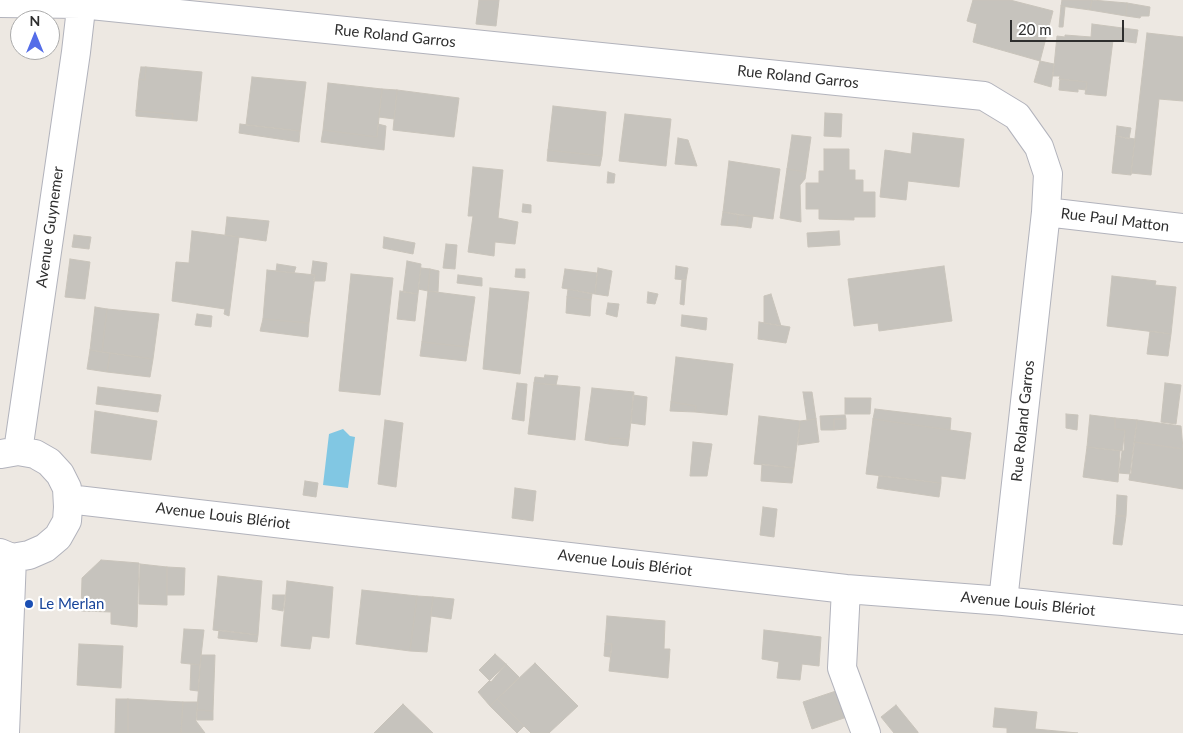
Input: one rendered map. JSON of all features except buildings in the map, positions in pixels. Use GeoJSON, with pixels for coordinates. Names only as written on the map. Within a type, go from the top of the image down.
{"type":"FeatureCollection","features":[{"type":"Feature","properties":{"kind":"street","name":"Rue Roland Garros"},"geometry":{"type":"LineString","coordinates":[[0,3],[82,2],[984,96],[1017,116],[1039,147],[1048,174],[1046,212],[1003,600]]}},
{"type":"Feature","properties":{"kind":"street","name":"Avenue Guynemer"},"geometry":{"type":"LineString","coordinates":[[9,453],[76,52],[82,2]]}},
{"type":"Feature","properties":{"kind":"street","name":"Rue Paul Matton"},"geometry":{"type":"LineString","coordinates":[[1046,212],[1183,228]]}},
{"type":"Feature","properties":{"kind":"street"},"geometry":{"type":"LineString","coordinates":[[5,733],[6,555],[29,555],[45,548],[58,537],[67,521],[68,499],[67,488],[60,474],[49,462],[35,454],[9,453]]}},
{"type":"Feature","properties":{"kind":"street","name":"Avenue Louis Blériot"},"geometry":{"type":"LineString","coordinates":[[68,499],[846,589],[1003,600],[1183,620]]}},
{"type":"Feature","properties":{"kind":"street"},"geometry":{"type":"LineString","coordinates":[[846,589],[842,668],[866,733]]}},
{"type":"Feature","properties":{"kind":"water"},"geometry":{"type":"Polygon","coordinates":[[[343,429],[350,436],[355,437],[348,488],[323,485],[329,434],[343,429]]]}},
{"type":"Feature","properties":{"kind":"place","name":"Le Merlan"},"geometry":{"type":"Point","coordinates":[29,604]}}]}
